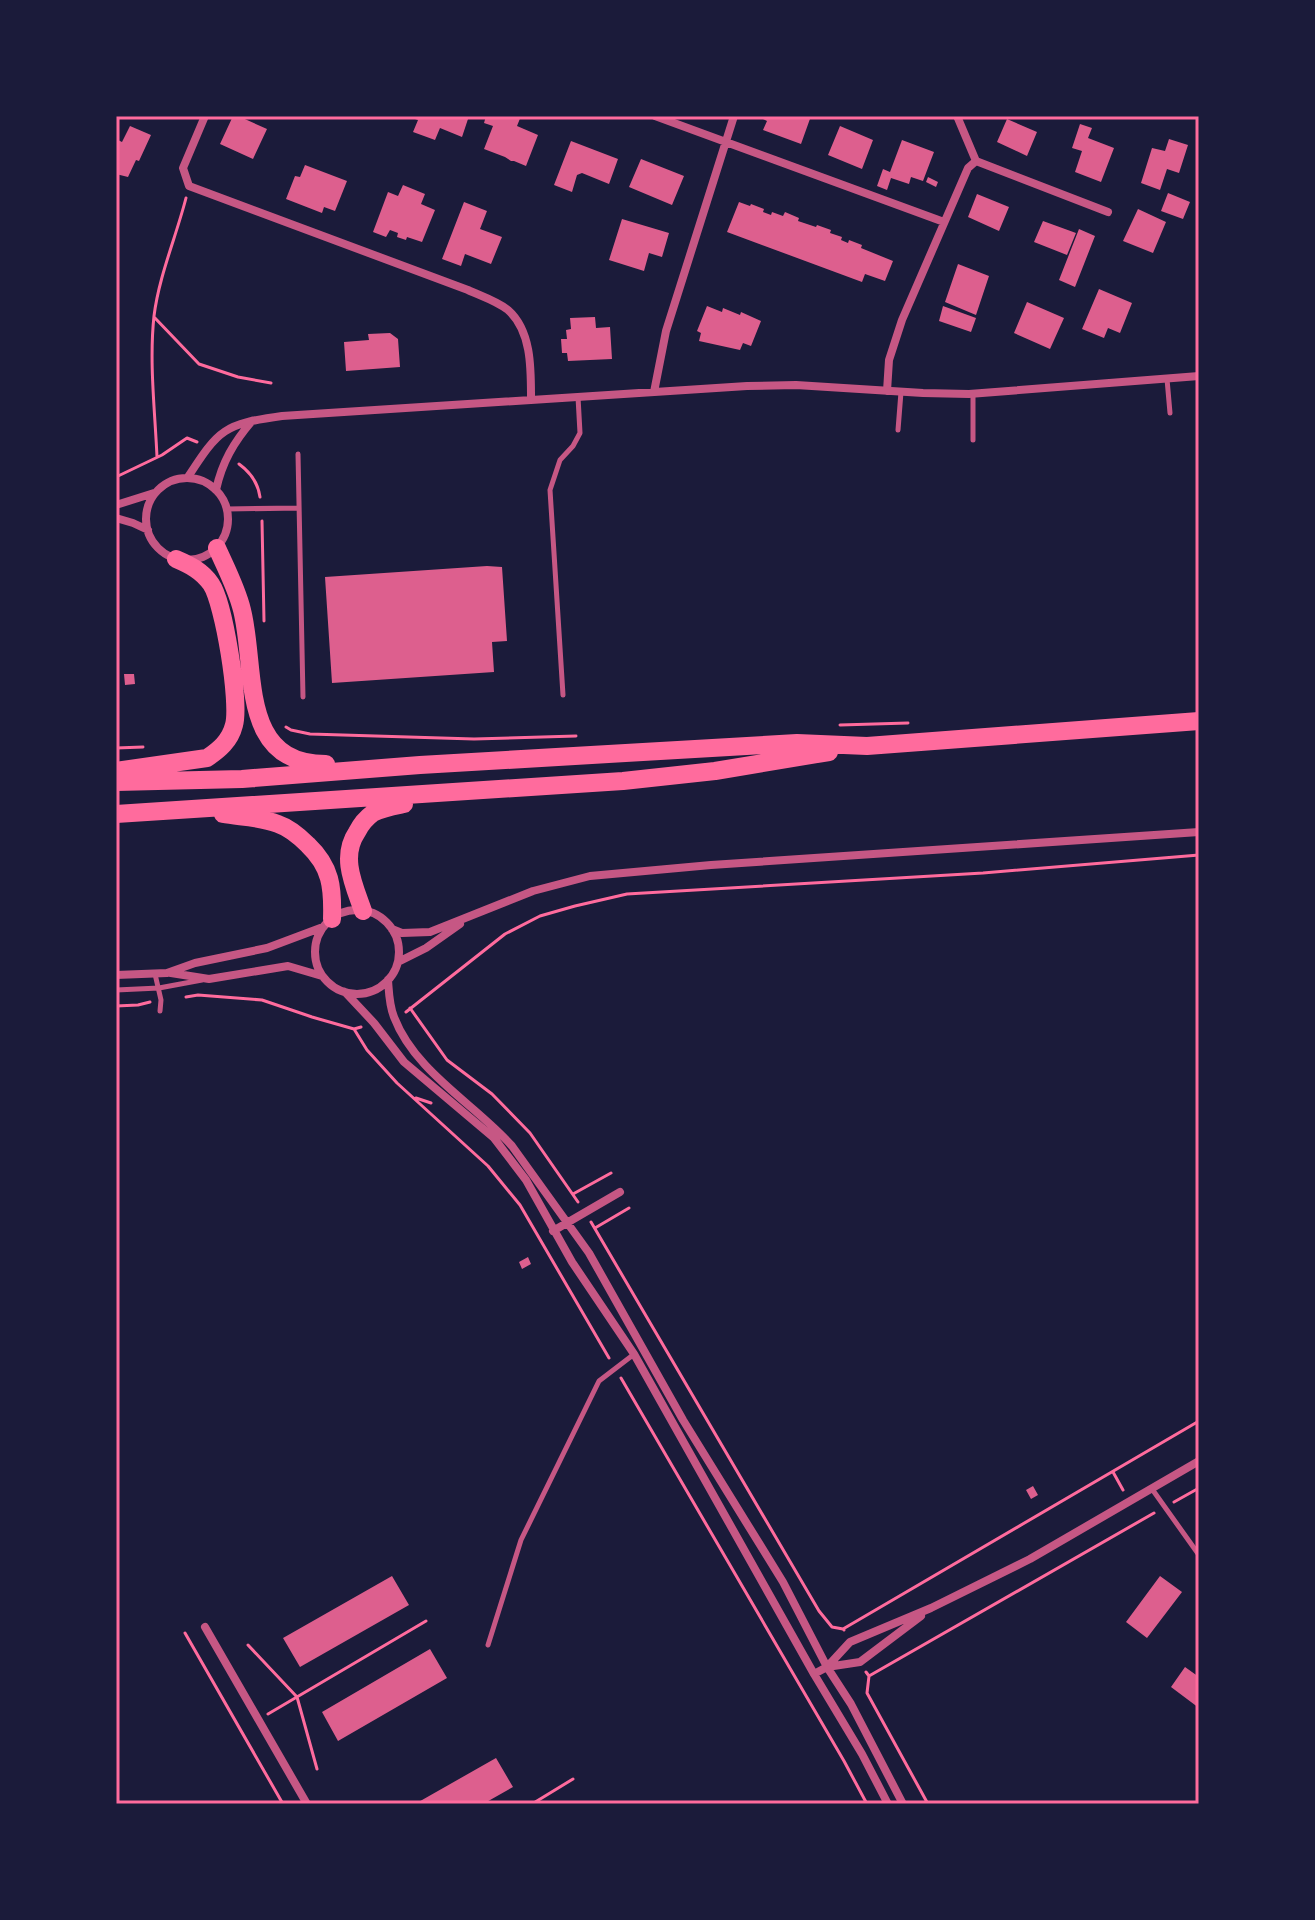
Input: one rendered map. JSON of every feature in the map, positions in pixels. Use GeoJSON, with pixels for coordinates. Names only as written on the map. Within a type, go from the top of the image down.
{"type":"FeatureCollection","features":[{"type":"Feature","properties":{"kind":"highway"},"geometry":{"type":"LineString","coordinates":[[217,548],[243,612],[259,721],[270,742],[282,753],[314,764],[420,765]]}},
{"type":"Feature","properties":{"kind":"highway"},"geometry":{"type":"LineString","coordinates":[[116,771],[207,758],[230,737],[235,723],[233,684],[220,603],[211,584],[196,567],[176,559]]}},
{"type":"Feature","properties":{"kind":"highway"},"geometry":{"type":"LineString","coordinates":[[116,782],[242,779],[420,765],[797,743],[867,746],[941,742],[1199,721]]}},
{"type":"Feature","properties":{"kind":"highway"},"geometry":{"type":"LineString","coordinates":[[116,814],[623,781],[699,773],[867,746]]}},
{"type":"Feature","properties":{"kind":"highway"},"geometry":{"type":"LineString","coordinates":[[363,911],[351,877],[348,853],[353,837],[365,819],[376,811],[449,793]]}},
{"type":"Feature","properties":{"kind":"highway"},"geometry":{"type":"LineString","coordinates":[[148,813],[185,816],[222,814],[277,823],[297,834],[320,856],[330,878],[333,897],[328,923]]}},
{"type":"Feature","properties":{"kind":"street"},"geometry":{"type":"LineString","coordinates":[[205,116],[183,168],[189,186],[468,290],[500,305],[519,324],[524,338],[530,358],[531,400]]}},
{"type":"Feature","properties":{"kind":"street"},"geometry":{"type":"LineString","coordinates":[[655,116],[944,222]]}},
{"type":"Feature","properties":{"kind":"street"},"geometry":{"type":"LineString","coordinates":[[654,392],[666,331],[734,116]]}},
{"type":"Feature","properties":{"kind":"street"},"geometry":{"type":"LineString","coordinates":[[957,116],[976,161],[1108,212]]}},
{"type":"Feature","properties":{"kind":"street"},"geometry":{"type":"LineString","coordinates":[[887,391],[889,360],[902,320],[968,168],[976,161]]}},
{"type":"Feature","properties":{"kind":"street"},"geometry":{"type":"LineString","coordinates":[[188,477],[222,431],[253,420],[282,416],[796,385],[973,394],[1199,376]]}},
{"type":"Feature","properties":{"kind":"street"},"geometry":{"type":"LineString","coordinates":[[216,490],[227,456],[253,420]]}},
{"type":"Feature","properties":{"kind":"street"},"geometry":{"type":"LineString","coordinates":[[188,477],[200,479],[216,490],[227,509],[228,523],[225,536],[217,548],[198,559],[176,559],[163,553],[148,530],[146,516],[155,493],[175,479],[188,477]]}},
{"type":"Feature","properties":{"kind":"street"},"geometry":{"type":"LineString","coordinates":[[116,505],[155,493]]}},
{"type":"Feature","properties":{"kind":"street"},"geometry":{"type":"LineString","coordinates":[[116,518],[148,530]]}},
{"type":"Feature","properties":{"kind":"street"},"geometry":{"type":"LineString","coordinates":[[392,929],[402,933],[430,932],[533,891],[590,876],[1199,832]]}},
{"type":"Feature","properties":{"kind":"street"},"geometry":{"type":"LineString","coordinates":[[167,973],[195,963],[267,948],[352,910],[374,914],[384,920],[397,939],[398,962],[393,975],[384,985],[372,992],[358,994],[332,986],[323,977],[315,952],[317,939],[328,923]]}},
{"type":"Feature","properties":{"kind":"street"},"geometry":{"type":"LineString","coordinates":[[398,962],[426,948],[467,919]]}},
{"type":"Feature","properties":{"kind":"street"},"geometry":{"type":"LineString","coordinates":[[116,975],[167,973],[209,979],[288,966],[323,977]]}},
{"type":"Feature","properties":{"kind":"street"},"geometry":{"type":"LineString","coordinates":[[388,980],[394,1017],[407,1041],[436,1076],[512,1146],[589,1253],[683,1420],[783,1582],[903,1804]]}},
{"type":"Feature","properties":{"kind":"street"},"geometry":{"type":"LineString","coordinates":[[345,992],[404,1062],[494,1138],[526,1180],[553,1231],[634,1354],[888,1804]]}},
{"type":"Feature","properties":{"kind":"street"},"geometry":{"type":"LineString","coordinates":[[553,1231],[620,1192]]}},
{"type":"Feature","properties":{"kind":"street"},"geometry":{"type":"LineString","coordinates":[[814,1674],[827,1667],[850,1642],[931,1608],[1030,1559],[1199,1461]]}},
{"type":"Feature","properties":{"kind":"street"},"geometry":{"type":"LineString","coordinates":[[827,1667],[860,1662],[931,1608]]}},
{"type":"Feature","properties":{"kind":"street"},"geometry":{"type":"LineString","coordinates":[[205,1627],[307,1804]]}},
{"type":"Feature","properties":{"kind":"lane"},"geometry":{"type":"LineString","coordinates":[[1167,378],[1170,413]]}},
{"type":"Feature","properties":{"kind":"lane"},"geometry":{"type":"LineString","coordinates":[[898,430],[901,392]]}},
{"type":"Feature","properties":{"kind":"lane"},"geometry":{"type":"LineString","coordinates":[[973,394],[973,440]]}},
{"type":"Feature","properties":{"kind":"lane"},"geometry":{"type":"LineString","coordinates":[[563,695],[550,490],[560,460],[580,433],[578,397]]}},
{"type":"Feature","properties":{"kind":"lane"},"geometry":{"type":"LineString","coordinates":[[298,454],[303,697]]}},
{"type":"Feature","properties":{"kind":"lane"},"geometry":{"type":"LineString","coordinates":[[227,509],[299,508]]}},
{"type":"Feature","properties":{"kind":"lane"},"geometry":{"type":"LineString","coordinates":[[155,974],[161,1000],[160,1011]]}},
{"type":"Feature","properties":{"kind":"lane"},"geometry":{"type":"LineString","coordinates":[[116,990],[159,988],[209,979]]}},
{"type":"Feature","properties":{"kind":"lane"},"geometry":{"type":"LineString","coordinates":[[488,1645],[521,1540],[599,1381],[634,1354]]}},
{"type":"Feature","properties":{"kind":"lane"},"geometry":{"type":"LineString","coordinates":[[1152,1489],[1199,1555]]}},
{"type":"Feature","properties":{"kind":"path"},"geometry":{"type":"LineString","coordinates":[[157,457],[154,317],[160,285],[189,186]]}},
{"type":"Feature","properties":{"kind":"path"},"geometry":{"type":"LineString","coordinates":[[154,317],[199,364],[238,377],[271,383]]}},
{"type":"Feature","properties":{"kind":"path"},"geometry":{"type":"LineString","coordinates":[[831,725],[908,723]]}},
{"type":"Feature","properties":{"kind":"path"},"geometry":{"type":"LineString","coordinates":[[284,726],[310,734],[474,739],[588,736]]}},
{"type":"Feature","properties":{"kind":"path"},"geometry":{"type":"LineString","coordinates":[[394,1017],[405,1013],[505,934],[540,916],[627,894],[983,873],[1199,855]]}},
{"type":"Feature","properties":{"kind":"path"},"geometry":{"type":"LineString","coordinates":[[116,1006],[198,995],[262,1000],[354,1029],[374,1023]]}},
{"type":"Feature","properties":{"kind":"path"},"geometry":{"type":"LineString","coordinates":[[354,1029],[367,1050],[397,1083],[488,1166],[520,1205],[867,1804]]}},
{"type":"Feature","properties":{"kind":"path"},"geometry":{"type":"LineString","coordinates":[[573,1194],[611,1173]]}},
{"type":"Feature","properties":{"kind":"path"},"geometry":{"type":"LineString","coordinates":[[595,1228],[629,1208]]}},
{"type":"Feature","properties":{"kind":"path"},"geometry":{"type":"LineString","coordinates":[[843,1629],[1199,1421]]}},
{"type":"Feature","properties":{"kind":"path"},"geometry":{"type":"LineString","coordinates":[[869,1676],[1199,1488]]}},
{"type":"Feature","properties":{"kind":"path"},"geometry":{"type":"LineString","coordinates":[[258,1720],[426,1621]]}},
{"type":"Feature","properties":{"kind":"path"},"geometry":{"type":"LineString","coordinates":[[185,1633],[283,1804]]}},
{"type":"Feature","properties":{"kind":"path"},"geometry":{"type":"LineString","coordinates":[[248,1645],[297,1697],[317,1769]]}},
{"type":"Feature","properties":{"kind":"path"},"geometry":{"type":"LineString","coordinates":[[532,1804],[573,1779]]}},
{"type":"Feature","properties":{"kind":"building"},"geometry":{"type":"Polygon","coordinates":[[[233,116],[267,129],[253,159],[220,144],[233,116]]]}},
{"type":"Feature","properties":{"kind":"building"},"geometry":{"type":"Polygon","coordinates":[[[416,116],[469,116],[462,137],[440,128],[435,140],[413,132],[418,120],[416,116]]]}},
{"type":"Feature","properties":{"kind":"building"},"geometry":{"type":"Polygon","coordinates":[[[486,116],[521,116],[517,126],[538,135],[526,166],[484,149],[493,126],[484,123],[486,116]]]}},
{"type":"Feature","properties":{"kind":"building"},"geometry":{"type":"Polygon","coordinates":[[[762,116],[811,116],[801,144],[763,130],[767,121],[762,116]]]}},
{"type":"Feature","properties":{"kind":"building"},"geometry":{"type":"Polygon","coordinates":[[[1007,119],[1037,132],[1027,156],[997,142],[1007,119]]]}},
{"type":"Feature","properties":{"kind":"building"},"geometry":{"type":"Polygon","coordinates":[[[1080,124],[1092,128],[1088,138],[1114,148],[1101,182],[1075,172],[1082,151],[1072,148],[1080,124]]]}},
{"type":"Feature","properties":{"kind":"building"},"geometry":{"type":"Polygon","coordinates":[[[130,126],[151,135],[128,177],[116,174],[116,139],[122,142],[130,126]]]}},
{"type":"Feature","properties":{"kind":"building"},"geometry":{"type":"Polygon","coordinates":[[[840,126],[873,140],[862,169],[828,155],[840,126]]]}},
{"type":"Feature","properties":{"kind":"building"},"geometry":{"type":"Polygon","coordinates":[[[1169,139],[1188,145],[1179,173],[1167,169],[1160,190],[1141,183],[1152,148],[1165,151],[1169,139]]]}},
{"type":"Feature","properties":{"kind":"building"},"geometry":{"type":"Polygon","coordinates":[[[902,140],[934,152],[923,181],[911,177],[909,184],[891,178],[887,190],[877,186],[883,169],[890,172],[902,140]]]}},
{"type":"Feature","properties":{"kind":"building"},"geometry":{"type":"Polygon","coordinates":[[[571,141],[618,159],[609,184],[582,173],[577,175],[572,192],[554,185],[571,141]]]}},
{"type":"Feature","properties":{"kind":"building"},"geometry":{"type":"Polygon","coordinates":[[[641,159],[684,176],[672,205],[629,187],[641,159]]]}},
{"type":"Feature","properties":{"kind":"building"},"geometry":{"type":"Polygon","coordinates":[[[305,165],[347,181],[335,211],[324,207],[322,213],[286,199],[295,176],[300,177],[305,165]]]}},
{"type":"Feature","properties":{"kind":"building"},"geometry":{"type":"Polygon","coordinates":[[[928,177],[938,182],[936,187],[926,182],[928,177]]]}},
{"type":"Feature","properties":{"kind":"building"},"geometry":{"type":"Polygon","coordinates":[[[403,185],[425,194],[421,204],[435,210],[422,242],[397,237],[398,233],[390,230],[386,237],[373,232],[388,192],[398,196],[403,185]]]}},
{"type":"Feature","properties":{"kind":"building"},"geometry":{"type":"Polygon","coordinates":[[[1168,193],[1190,202],[1183,219],[1161,211],[1168,193]]]}},
{"type":"Feature","properties":{"kind":"building"},"geometry":{"type":"Polygon","coordinates":[[[977,194],[1009,207],[999,231],[968,217],[977,194]]]}},
{"type":"Feature","properties":{"kind":"building"},"geometry":{"type":"Polygon","coordinates":[[[464,202],[487,211],[480,229],[502,237],[491,264],[465,254],[461,266],[442,259],[464,202]]]}},
{"type":"Feature","properties":{"kind":"building"},"geometry":{"type":"Polygon","coordinates":[[[739,202],[764,209],[763,212],[771,215],[772,212],[783,216],[785,212],[799,218],[798,221],[831,230],[830,233],[842,237],[841,240],[862,245],[861,248],[893,261],[885,281],[865,274],[862,282],[727,232],[739,202]]]}},
{"type":"Feature","properties":{"kind":"building"},"geometry":{"type":"Polygon","coordinates":[[[1138,209],[1166,222],[1153,253],[1123,241],[1138,209]]]}},
{"type":"Feature","properties":{"kind":"building"},"geometry":{"type":"Polygon","coordinates":[[[622,219],[669,233],[662,257],[649,253],[644,271],[609,260],[622,219]]]}},
{"type":"Feature","properties":{"kind":"building"},"geometry":{"type":"Polygon","coordinates":[[[1043,221],[1076,233],[1067,255],[1034,242],[1043,221]]]}},
{"type":"Feature","properties":{"kind":"building"},"geometry":{"type":"Polygon","coordinates":[[[1079,229],[1095,236],[1075,287],[1059,280],[1079,229]]]}},
{"type":"Feature","properties":{"kind":"building"},"geometry":{"type":"Polygon","coordinates":[[[958,264],[989,276],[976,315],[945,302],[958,264]]]}},
{"type":"Feature","properties":{"kind":"building"},"geometry":{"type":"Polygon","coordinates":[[[1099,289],[1132,303],[1120,333],[1108,328],[1104,338],[1082,329],[1099,289]]]}},
{"type":"Feature","properties":{"kind":"building"},"geometry":{"type":"Polygon","coordinates":[[[1027,302],[1064,318],[1050,349],[1014,333],[1027,302]]]}},
{"type":"Feature","properties":{"kind":"building"},"geometry":{"type":"Polygon","coordinates":[[[707,306],[722,312],[723,308],[740,315],[741,312],[761,321],[751,346],[743,343],[740,350],[699,341],[701,333],[697,331],[707,306]]]}},
{"type":"Feature","properties":{"kind":"building"},"geometry":{"type":"Polygon","coordinates":[[[943,306],[976,318],[971,332],[939,321],[943,306]]]}},
{"type":"Feature","properties":{"kind":"building"},"geometry":{"type":"Polygon","coordinates":[[[595,317],[596,328],[610,327],[612,359],[568,361],[567,353],[562,353],[561,339],[567,339],[566,330],[571,329],[570,318],[595,317]]]}},
{"type":"Feature","properties":{"kind":"building"},"geometry":{"type":"Polygon","coordinates":[[[390,333],[398,339],[400,367],[346,371],[344,342],[369,340],[368,334],[390,333]]]}},
{"type":"Feature","properties":{"kind":"building"},"geometry":{"type":"Polygon","coordinates":[[[502,567],[507,641],[492,642],[494,672],[332,683],[325,577],[502,567]]]}},
{"type":"Feature","properties":{"kind":"building"},"geometry":{"type":"Polygon","coordinates":[[[124,674],[134,674],[135,684],[125,685],[124,674]]]}},
{"type":"Feature","properties":{"kind":"building"},"geometry":{"type":"Polygon","coordinates":[[[528,1257],[531,1264],[522,1269],[519,1262],[528,1257]]]}},
{"type":"Feature","properties":{"kind":"building"},"geometry":{"type":"Polygon","coordinates":[[[1033,1486],[1038,1495],[1031,1499],[1026,1490],[1033,1486]]]}},
{"type":"Feature","properties":{"kind":"building"},"geometry":{"type":"Polygon","coordinates":[[[392,1576],[409,1605],[300,1667],[283,1638],[392,1576]]]}},
{"type":"Feature","properties":{"kind":"building"},"geometry":{"type":"Polygon","coordinates":[[[1160,1576],[1182,1592],[1147,1638],[1126,1622],[1160,1576]]]}},
{"type":"Feature","properties":{"kind":"building"},"geometry":{"type":"Polygon","coordinates":[[[430,1649],[447,1678],[338,1741],[322,1712],[430,1649]]]}},
{"type":"Feature","properties":{"kind":"building"},"geometry":{"type":"Polygon","coordinates":[[[1185,1667],[1199,1677],[1199,1708],[1171,1687],[1185,1667]]]}},
{"type":"Feature","properties":{"kind":"building"},"geometry":{"type":"Polygon","coordinates":[[[496,1758],[513,1787],[483,1804],[415,1804],[496,1758]]]}}]}
